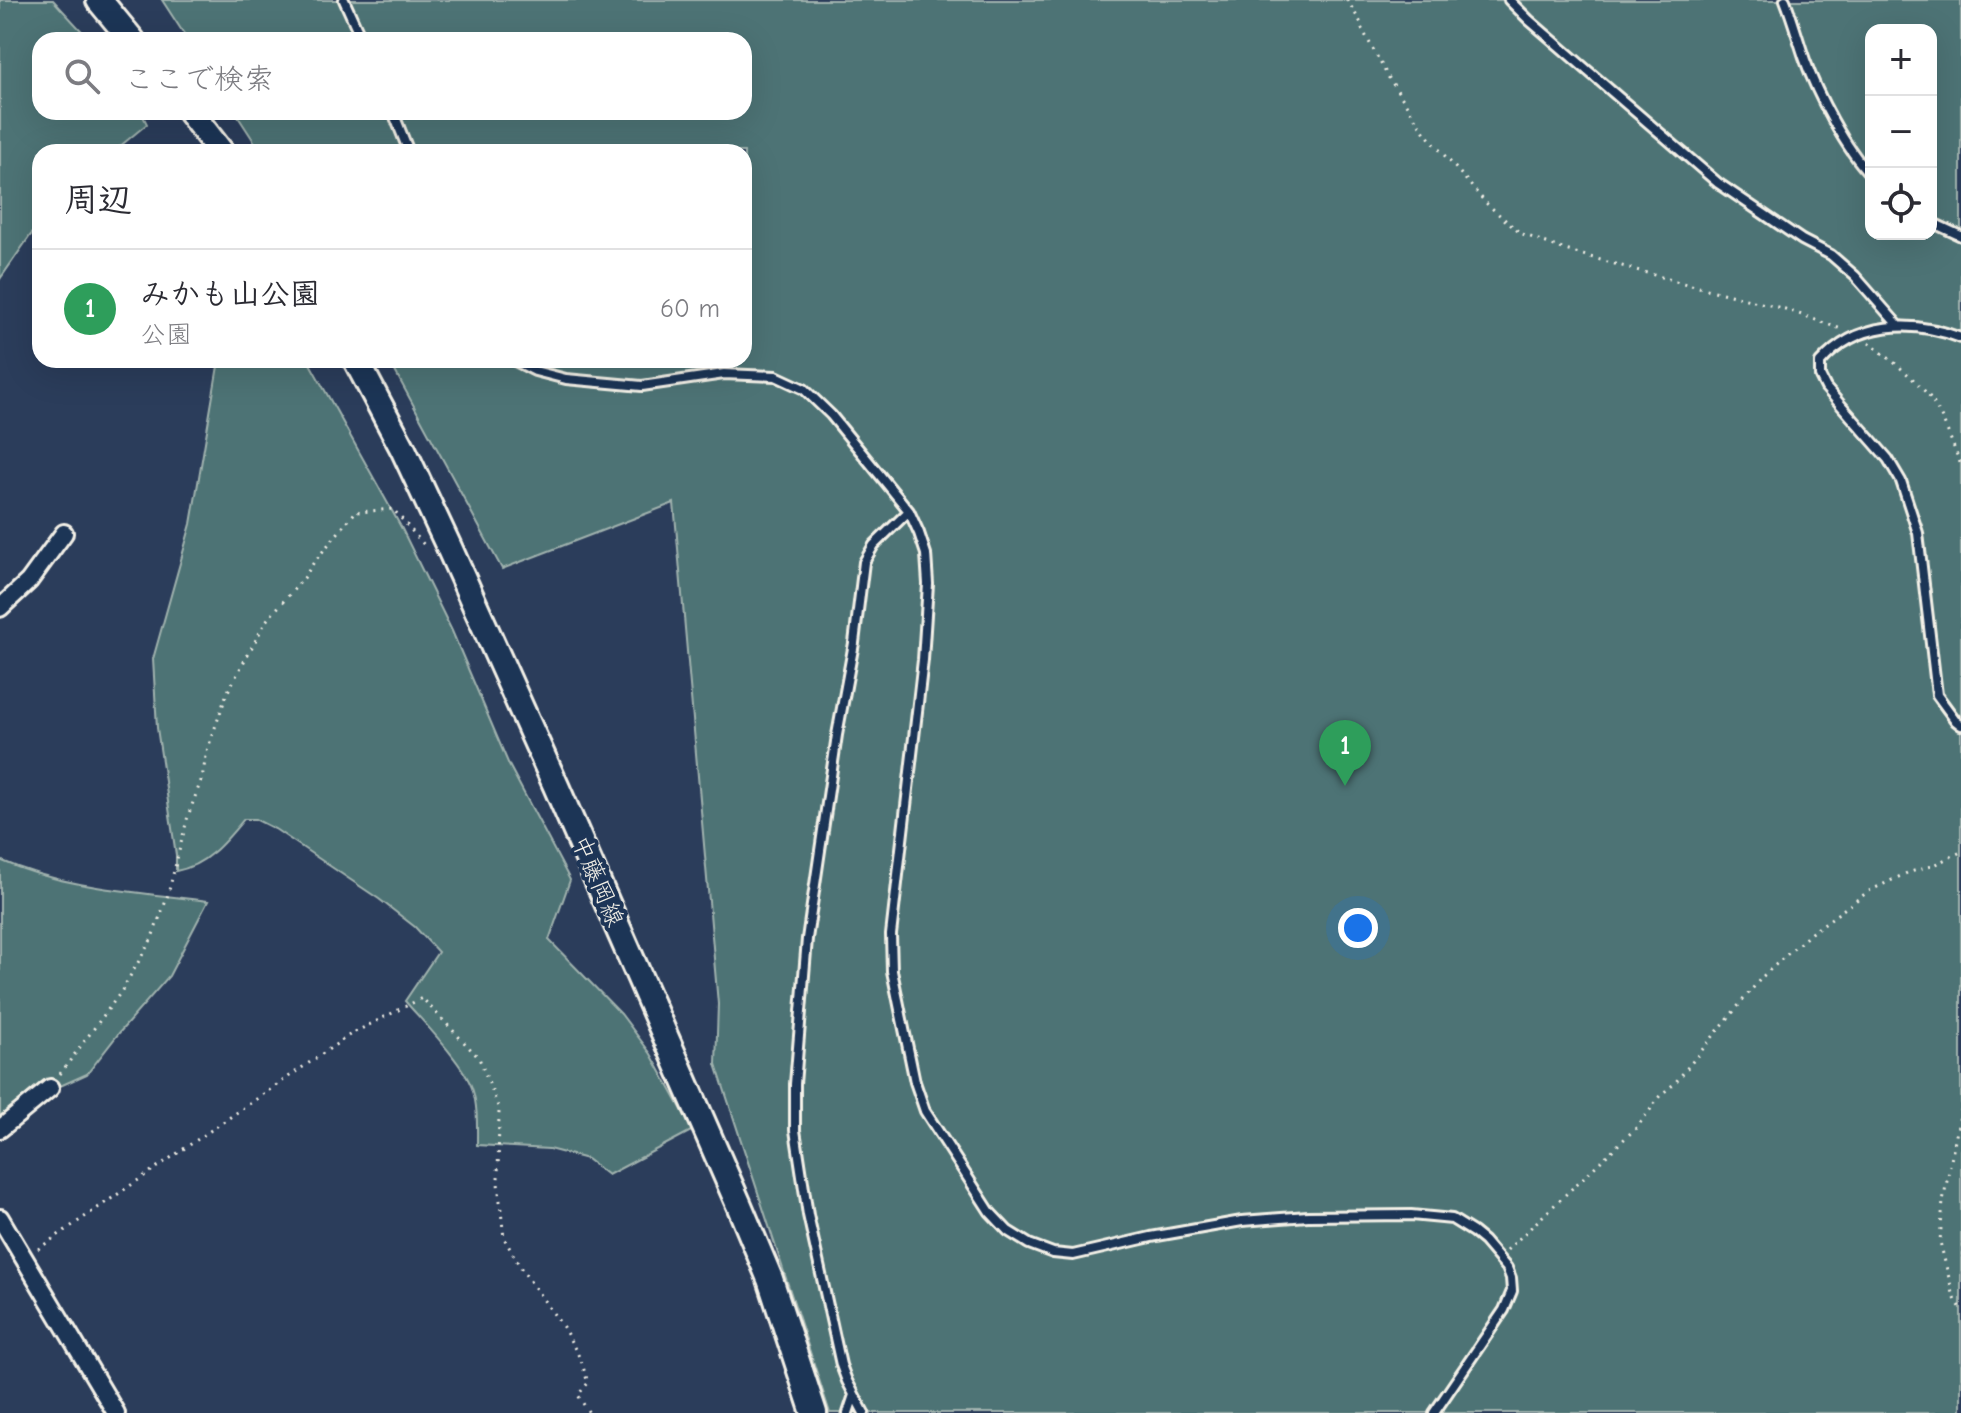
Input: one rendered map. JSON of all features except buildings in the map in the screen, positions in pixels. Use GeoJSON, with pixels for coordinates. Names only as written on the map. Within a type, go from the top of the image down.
{"type":"FeatureCollection","features":[{"type":"Feature","properties":{"kind":"main road"},"geometry":{"type":"LineString","coordinates":[[99,0],[125,32]]}},
{"type":"Feature","properties":{"kind":"main road"},"geometry":{"type":"LineString","coordinates":[[196,120],[215,144]]}},
{"type":"Feature","properties":{"kind":"main road","name":"中藤岡線"},"geometry":{"type":"LineString","coordinates":[[360,368],[448,545],[739,1205],[770,1279],[814,1413]]}},
{"type":"Feature","properties":{"kind":"street"},"geometry":{"type":"LineString","coordinates":[[0,608],[29,581],[64,533]]}},
{"type":"Feature","properties":{"kind":"street"},"geometry":{"type":"LineString","coordinates":[[0,1129],[50,1088]]}},
{"type":"Feature","properties":{"kind":"street"},"geometry":{"type":"LineString","coordinates":[[0,1218],[116,1413]]}},
{"type":"Feature","properties":{"kind":"lane"},"geometry":{"type":"LineString","coordinates":[[344,0],[358,32]]}},
{"type":"Feature","properties":{"kind":"lane"},"geometry":{"type":"LineString","coordinates":[[1509,0],[1718,183],[1791,234],[1831,255],[1855,276],[1898,325]]}},
{"type":"Feature","properties":{"kind":"lane"},"geometry":{"type":"LineString","coordinates":[[1785,0],[1806,64],[1836,126],[1865,170]]}},
{"type":"Feature","properties":{"kind":"lane"},"geometry":{"type":"LineString","coordinates":[[396,120],[406,144]]}},
{"type":"Feature","properties":{"kind":"lane"},"geometry":{"type":"LineString","coordinates":[[1937,225],[1961,236]]}},
{"type":"Feature","properties":{"kind":"lane"},"geometry":{"type":"LineString","coordinates":[[1961,338],[1940,330],[1898,325],[1839,344],[1820,363],[1820,376],[1826,388],[1888,459],[1901,481],[1918,533],[1937,695],[1961,725]]}},
{"type":"Feature","properties":{"kind":"lane"},"geometry":{"type":"LineString","coordinates":[[529,368],[566,379],[642,386],[724,374],[776,376],[804,389],[831,415],[909,511],[926,554],[928,584],[923,660],[891,935],[892,971],[915,1082],[925,1111],[990,1212],[1008,1231],[1029,1244],[1053,1253],[1073,1255],[1242,1221],[1308,1216],[1411,1215],[1452,1219],[1473,1232],[1499,1258],[1511,1278],[1512,1291],[1504,1310],[1434,1413]]}},
{"type":"Feature","properties":{"kind":"lane"},"geometry":{"type":"LineString","coordinates":[[864,1413],[841,1365],[808,1215],[795,1130],[795,1084],[807,939],[864,562],[874,545],[909,511]]}},
{"type":"Feature","properties":{"kind":"lane"},"geometry":{"type":"LineString","coordinates":[[848,1413],[854,1395]]}},
{"type":"Feature","properties":{"kind":"path"},"geometry":{"type":"LineString","coordinates":[[1347,0],[1387,75],[1425,133],[1486,203],[1520,233],[1565,250],[1785,309],[1858,336],[1879,350],[1929,395],[1961,465]]}},
{"type":"Feature","properties":{"kind":"path"},"geometry":{"type":"LineString","coordinates":[[50,1088],[121,992],[151,940],[167,898],[207,751],[227,693],[266,621],[357,510],[393,509],[431,553],[448,545]]}},
{"type":"Feature","properties":{"kind":"path"},"geometry":{"type":"LineString","coordinates":[[1499,1258],[1637,1127],[1762,977],[1811,933],[1869,891],[1961,852]]}},
{"type":"Feature","properties":{"kind":"path"},"geometry":{"type":"LineString","coordinates":[[24,1258],[351,1034],[422,998],[479,1058],[499,1109],[498,1183],[504,1238],[581,1360],[588,1383],[578,1395],[589,1413]]}},
{"type":"Feature","properties":{"kind":"path"},"geometry":{"type":"LineString","coordinates":[[1961,1110],[1943,1201],[1940,1242],[1952,1290],[1961,1308]]}},
{"type":"Feature","properties":{"kind":"green space"},"geometry":{"type":"Polygon","coordinates":[[[0,0],[53,0],[83,32],[32,32],[32,120],[145,120],[147,124],[123,144],[32,144],[32,234],[0,279],[0,0]]]}},
{"type":"Feature","properties":{"kind":"green space"},"geometry":{"type":"Polygon","coordinates":[[[162,0],[1961,0],[1961,1413],[830,1413],[716,1064],[718,1004],[674,503],[502,569],[393,368],[752,368],[752,144],[256,144],[240,120],[752,120],[752,32],[183,32],[162,0]]]}},
{"type":"Feature","properties":{"kind":"green space"},"geometry":{"type":"Polygon","coordinates":[[[218,368],[312,368],[401,527],[452,631],[509,765],[570,880],[549,940],[621,1014],[651,1054],[693,1130],[608,1175],[587,1159],[549,1149],[477,1145],[475,1102],[467,1078],[442,1043],[405,1001],[438,952],[415,927],[379,899],[275,829],[255,819],[244,819],[206,858],[176,871],[157,728],[153,659],[191,524],[218,368]]]}},
{"type":"Feature","properties":{"kind":"green space"},"geometry":{"type":"Polygon","coordinates":[[[0,860],[76,883],[208,901],[169,976],[87,1074],[58,1087],[0,1126],[0,860]]]}},
{"type":"Feature","properties":{"kind":"place","name":"みかも山公園"},"geometry":{"type":"Point","coordinates":[1345,786]}}]}
